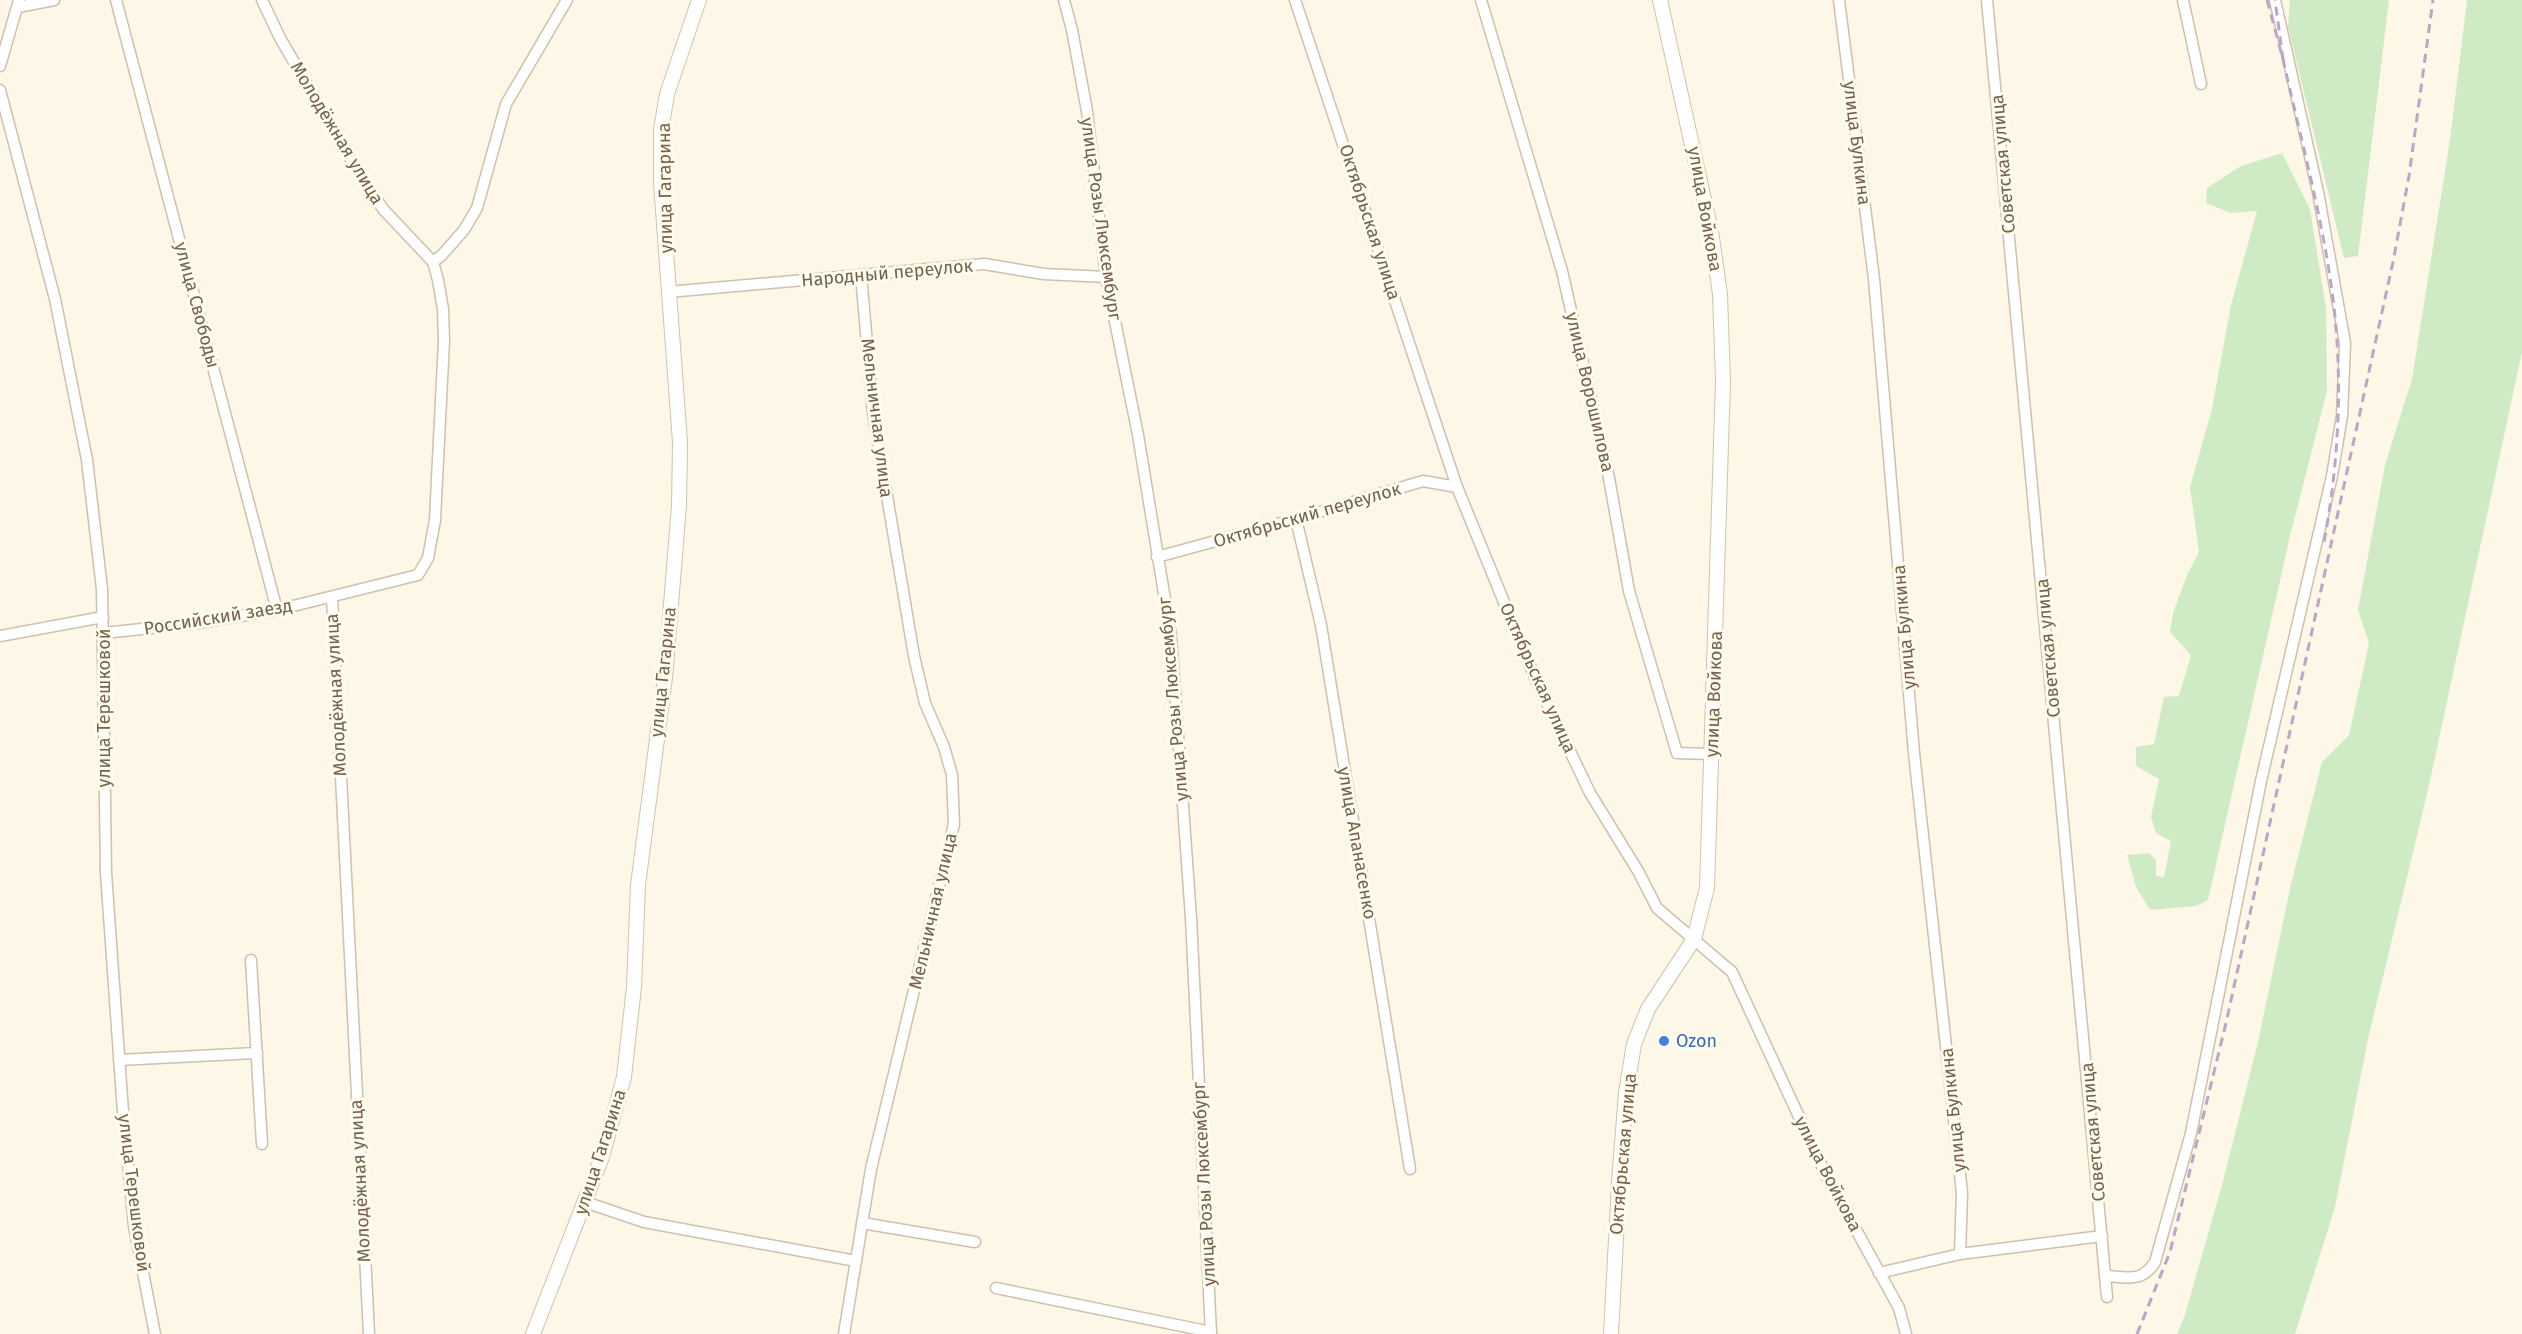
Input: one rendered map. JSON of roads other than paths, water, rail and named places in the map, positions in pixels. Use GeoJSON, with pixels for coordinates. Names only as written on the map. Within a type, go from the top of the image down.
{"type":"FeatureCollection","features":[{"type":"Feature","properties":{"kind":"main road","name":"улица Гагарина"},"geometry":{"type":"LineString","coordinates":[[533,1334],[602,1157],[624,1077],[633,987],[638,885],[665,678],[679,506],[680,442],[668,292],[661,130],[667,94],[699,0]]}},
{"type":"Feature","properties":{"kind":"main road","name":"улица Войкова"},"geometry":{"type":"LineString","coordinates":[[1660,0],[1711,231],[1720,294],[1723,381],[1707,891],[1694,939]]}},
{"type":"Feature","properties":{"kind":"main road","name":"Октябрьская улица"},"geometry":{"type":"LineString","coordinates":[[1611,1334],[1626,1093],[1634,1044],[1648,1009],[1694,939]]}},
{"type":"Feature","properties":{"kind":"street"},"geometry":{"type":"LineString","coordinates":[[0,66],[18,3],[54,0]]}},
{"type":"Feature","properties":{"kind":"street","name":"улица Свободы"},"geometry":{"type":"LineString","coordinates":[[116,0],[277,610]]}},
{"type":"Feature","properties":{"kind":"street","name":"Молодёжная улица"},"geometry":{"type":"LineString","coordinates":[[262,0],[280,38],[382,209],[433,262],[443,309],[444,340],[435,519],[428,558],[418,575],[332,597],[369,1334]]}},
{"type":"Feature","properties":{"kind":"street"},"geometry":{"type":"LineString","coordinates":[[433,262],[464,231],[477,208],[506,104],[567,0]]}},
{"type":"Feature","properties":{"kind":"street","name":"улица Розы Люксембург"},"geometry":{"type":"LineString","coordinates":[[1064,0],[1087,111],[1106,277],[1138,435],[1171,636],[1190,906],[1211,1333]]}},
{"type":"Feature","properties":{"kind":"street","name":"Октябрьская улица"},"geometry":{"type":"LineString","coordinates":[[1295,0],[1457,487],[1535,678],[1590,793],[1638,871],[1657,908],[1694,939]]}},
{"type":"Feature","properties":{"kind":"street","name":"улица Ворошилова"},"geometry":{"type":"LineString","coordinates":[[1481,0],[1562,271],[1610,478],[1629,591],[1677,753],[1712,754]]}},
{"type":"Feature","properties":{"kind":"street","name":"улица Булкина"},"geometry":{"type":"LineString","coordinates":[[1839,0],[1874,279],[1914,753],[1962,1193],[1960,1254]]}},
{"type":"Feature","properties":{"kind":"street","name":"Советская улица"},"geometry":{"type":"LineString","coordinates":[[1987,0],[2107,1297]]}},
{"type":"Feature","properties":{"kind":"street"},"geometry":{"type":"LineString","coordinates":[[2183,0],[2201,84]]}},
{"type":"Feature","properties":{"kind":"street"},"geometry":{"type":"LineString","coordinates":[[2106,1276],[2136,1277],[2148,1273],[2155,1262],[2191,1133],[2257,803],[2332,476],[2342,416],[2345,343],[2318,192],[2275,0]]}},
{"type":"Feature","properties":{"kind":"street","name":"улица Терешковой"},"geometry":{"type":"LineString","coordinates":[[0,90],[55,299],[84,448],[102,589],[106,873],[119,1060],[134,1226],[155,1334]]}},
{"type":"Feature","properties":{"kind":"street","name":"Народный переулок"},"geometry":{"type":"LineString","coordinates":[[668,292],[984,264],[1044,274],[1106,277]]}},
{"type":"Feature","properties":{"kind":"street","name":"Мельничная улица"},"geometry":{"type":"LineString","coordinates":[[844,1334],[871,1169],[954,824],[952,775],[944,747],[925,703],[914,656],[873,413],[861,275]]}},
{"type":"Feature","properties":{"kind":"street","name":"Октябрьский переулок"},"geometry":{"type":"LineString","coordinates":[[1157,557],[1423,481],[1457,487]]}},
{"type":"Feature","properties":{"kind":"street","name":"улица Апанасенко"},"geometry":{"type":"LineString","coordinates":[[1296,519],[1323,637],[1410,1169]]}},
{"type":"Feature","properties":{"kind":"street","name":"Российский заезд"},"geometry":{"type":"LineString","coordinates":[[104,633],[198,623],[277,610],[332,597]]}},
{"type":"Feature","properties":{"kind":"street"},"geometry":{"type":"LineString","coordinates":[[0,636],[103,617]]}},
{"type":"Feature","properties":{"kind":"street","name":"улица Войкова"},"geometry":{"type":"LineString","coordinates":[[1694,939],[1732,972],[1826,1175],[1899,1308],[1906,1334]]}},
{"type":"Feature","properties":{"kind":"street"},"geometry":{"type":"LineString","coordinates":[[251,960],[262,1144]]}},
{"type":"Feature","properties":{"kind":"street"},"geometry":{"type":"LineString","coordinates":[[119,1060],[257,1053]]}},
{"type":"Feature","properties":{"kind":"street"},"geometry":{"type":"LineString","coordinates":[[585,1202],[644,1222],[856,1261]]}},
{"type":"Feature","properties":{"kind":"street"},"geometry":{"type":"LineString","coordinates":[[862,1223],[975,1242]]}},
{"type":"Feature","properties":{"kind":"street"},"geometry":{"type":"LineString","coordinates":[[1879,1273],[1960,1254],[2102,1236]]}},
{"type":"Feature","properties":{"kind":"street"},"geometry":{"type":"LineString","coordinates":[[996,1288],[1211,1333]]}},
{"type":"Feature","properties":{"kind":"railway"},"geometry":{"type":"LineString","coordinates":[[2267,0],[2283,59],[2275,0]]}},
{"type":"Feature","properties":{"kind":"railway"},"geometry":{"type":"LineString","coordinates":[[2137,1334],[2170,1252],[2226,1023],[2393,262],[2409,176],[2433,0]]}},
{"type":"Feature","properties":{"kind":"railway"},"geometry":{"type":"LineString","coordinates":[[2283,59],[2321,227],[2336,328],[2337,435],[2324,542]]}},
{"type":"Feature","properties":{"kind":"place","name":"Ozon"},"geometry":{"type":"Point","coordinates":[1664,1041]}}]}
